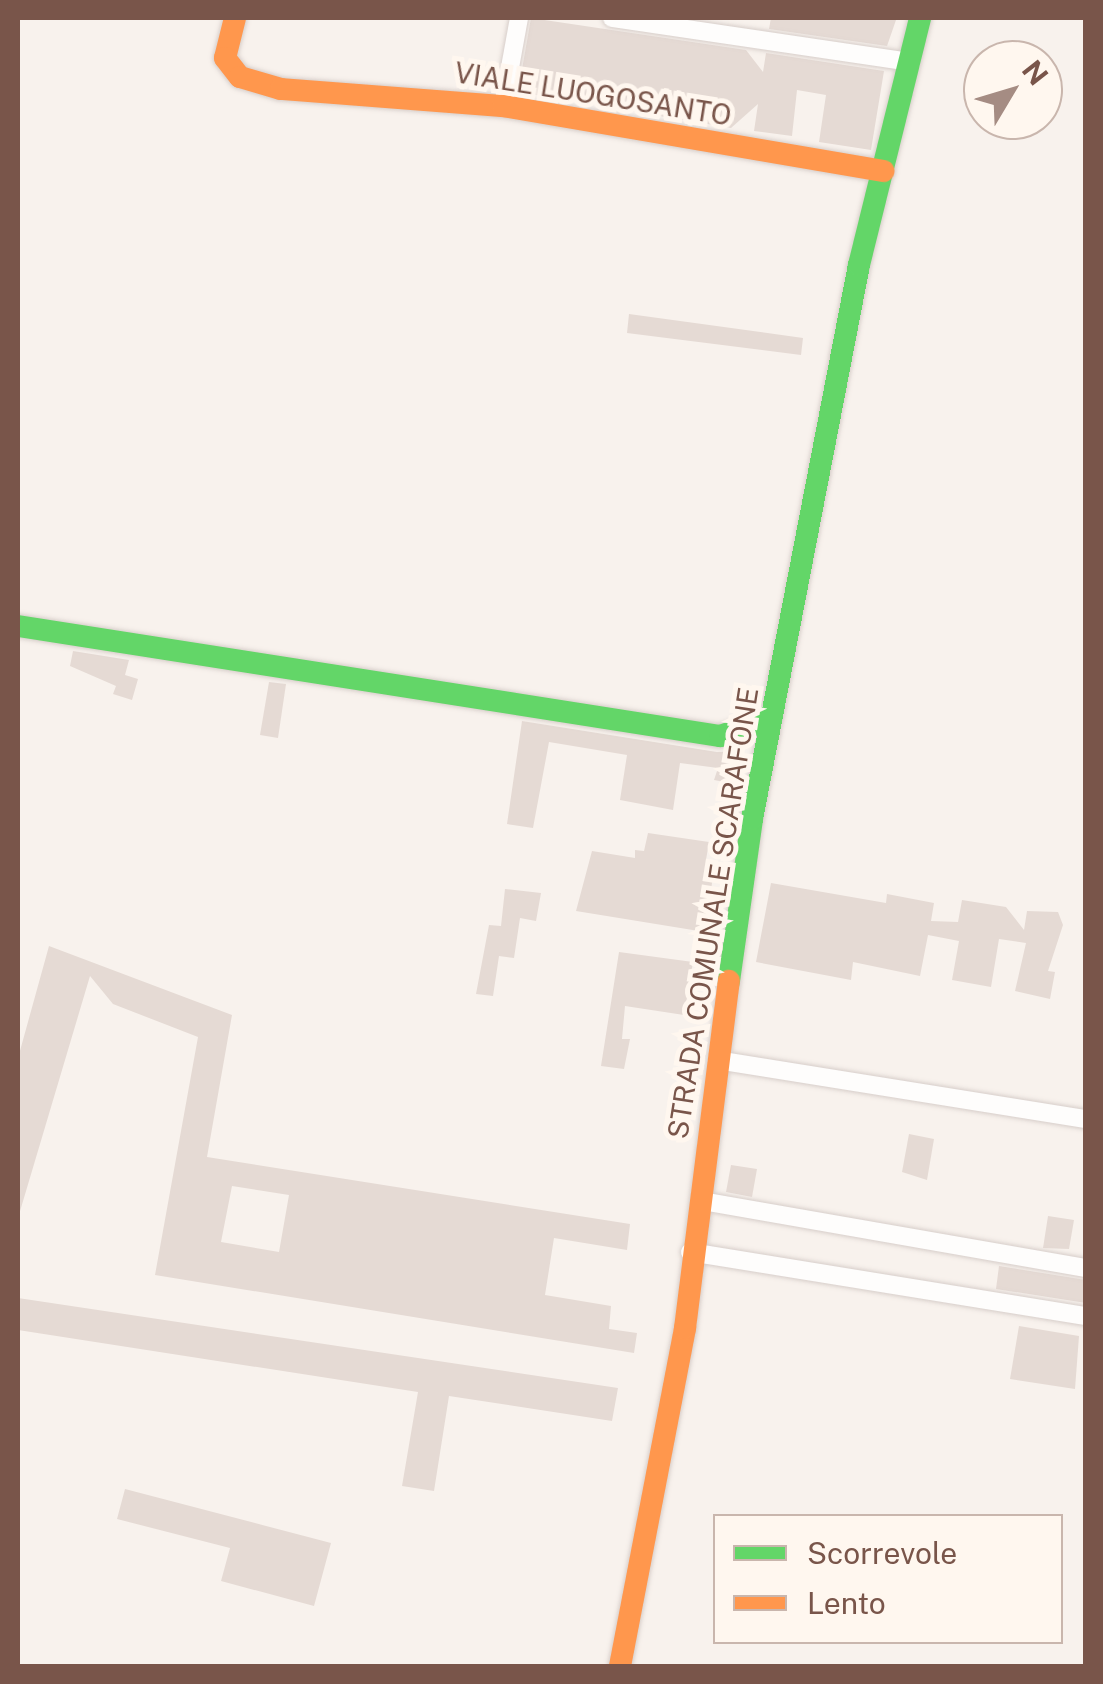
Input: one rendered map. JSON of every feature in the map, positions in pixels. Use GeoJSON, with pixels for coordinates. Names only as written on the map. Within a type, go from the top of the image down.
{"type":"FeatureCollection","features":[{"type":"Feature","properties":{"kind":"street","name":"VIALE LUOGOSANTO"},"geometry":{"type":"LineString","coordinates":[[235,18],[225,58],[240,77],[280,89],[503,106],[883,171]]}},
{"type":"Feature","properties":{"kind":"street"},"geometry":{"type":"LineString","coordinates":[[503,106],[519,18]]}},
{"type":"Feature","properties":{"kind":"street"},"geometry":{"type":"LineString","coordinates":[[612,18],[683,22],[911,62]]}},
{"type":"Feature","properties":{"kind":"street","name":"STRADA COMUNALE SCARAFONE"},"geometry":{"type":"LineString","coordinates":[[620,1666],[685,1328],[690,1252],[702,1201],[718,1060],[771,720],[883,171],[920,18]]}},
{"type":"Feature","properties":{"kind":"street"},"geometry":{"type":"LineString","coordinates":[[18,626],[720,736],[771,720]]}},
{"type":"Feature","properties":{"kind":"street"},"geometry":{"type":"LineString","coordinates":[[718,1060],[1086,1120]]}},
{"type":"Feature","properties":{"kind":"street"},"geometry":{"type":"LineString","coordinates":[[702,1201],[1086,1268]]}},
{"type":"Feature","properties":{"kind":"street"},"geometry":{"type":"LineString","coordinates":[[690,1252],[1086,1316]]}},
{"type":"Feature","properties":{"kind":"building"},"geometry":{"type":"Polygon","coordinates":[[[531,18],[746,50],[763,72],[766,53],[884,71],[871,150],[819,142],[826,95],[797,90],[792,136],[754,131],[758,104],[731,128],[588,104],[577,96],[577,102],[518,92],[531,18]]]}},
{"type":"Feature","properties":{"kind":"building"},"geometry":{"type":"Polygon","coordinates":[[[771,18],[896,20],[887,46],[769,29],[771,18]]]}},
{"type":"Feature","properties":{"kind":"building"},"geometry":{"type":"Polygon","coordinates":[[[629,314],[803,338],[801,355],[627,333],[629,314]]]}},
{"type":"Feature","properties":{"kind":"building"},"geometry":{"type":"Polygon","coordinates":[[[73,651],[129,660],[125,675],[138,679],[132,700],[113,694],[116,686],[70,666],[73,651]]]}},
{"type":"Feature","properties":{"kind":"building"},"geometry":{"type":"Polygon","coordinates":[[[269,682],[286,684],[278,738],[260,735],[269,682]]]}},
{"type":"Feature","properties":{"kind":"building"},"geometry":{"type":"Polygon","coordinates":[[[522,721],[717,752],[744,751],[735,784],[714,780],[718,768],[680,763],[673,810],[620,800],[627,755],[549,742],[533,828],[507,824],[522,721]]]}},
{"type":"Feature","properties":{"kind":"building"},"geometry":{"type":"Polygon","coordinates":[[[648,833],[709,842],[706,860],[715,862],[705,932],[576,911],[592,851],[635,858],[635,850],[644,851],[648,833]]]}},
{"type":"Feature","properties":{"kind":"building"},"geometry":{"type":"Polygon","coordinates":[[[771,883],[886,903],[887,894],[934,903],[931,921],[958,922],[962,900],[1006,907],[1024,930],[1027,911],[1058,912],[1063,925],[1048,971],[1055,972],[1050,999],[1015,991],[1026,943],[999,939],[991,987],[952,980],[959,941],[928,935],[920,976],[853,962],[851,980],[756,962],[771,883]]]}},
{"type":"Feature","properties":{"kind":"building"},"geometry":{"type":"Polygon","coordinates":[[[505,889],[541,893],[536,921],[520,918],[514,958],[499,956],[493,996],[476,994],[489,925],[501,926],[505,889]]]}},
{"type":"Feature","properties":{"kind":"building"},"geometry":{"type":"Polygon","coordinates":[[[49,946],[232,1015],[207,1157],[630,1224],[627,1250],[554,1238],[545,1295],[611,1306],[609,1329],[637,1333],[634,1353],[155,1275],[198,1037],[113,1004],[90,976],[18,1218],[18,1058],[49,946]],[[232,1186],[221,1242],[279,1252],[289,1195],[232,1186]]]}},
{"type":"Feature","properties":{"kind":"building"},"geometry":{"type":"Polygon","coordinates":[[[619,952],[693,962],[684,1015],[625,1006],[622,1039],[630,1039],[624,1069],[601,1066],[619,952]]]}},
{"type":"Feature","properties":{"kind":"building"},"geometry":{"type":"Polygon","coordinates":[[[909,1134],[934,1139],[927,1180],[902,1172],[909,1134]]]}},
{"type":"Feature","properties":{"kind":"building"},"geometry":{"type":"Polygon","coordinates":[[[731,1165],[757,1169],[752,1197],[726,1192],[731,1165]]]}},
{"type":"Feature","properties":{"kind":"building"},"geometry":{"type":"Polygon","coordinates":[[[1048,1216],[1074,1220],[1069,1249],[1043,1248],[1048,1216]]]}},
{"type":"Feature","properties":{"kind":"building"},"geometry":{"type":"Polygon","coordinates":[[[999,1266],[1086,1280],[1086,1303],[996,1289],[999,1266]]]}},
{"type":"Feature","properties":{"kind":"building"},"geometry":{"type":"Polygon","coordinates":[[[18,1298],[618,1388],[612,1421],[449,1396],[434,1491],[402,1486],[418,1392],[18,1330],[18,1298]]]}},
{"type":"Feature","properties":{"kind":"building"},"geometry":{"type":"Polygon","coordinates":[[[1019,1326],[1079,1336],[1075,1389],[1010,1379],[1019,1326]]]}},
{"type":"Feature","properties":{"kind":"building"},"geometry":{"type":"Polygon","coordinates":[[[125,1489],[331,1543],[314,1606],[221,1581],[230,1548],[117,1519],[125,1489]]]}},
{"type":"Feature","properties":{"kind":"traffic: fast"},"geometry":{"type":"LineString","coordinates":[[729,981],[752,819],[859,265],[920,18]]}},
{"type":"Feature","properties":{"kind":"traffic: fast"},"geometry":{"type":"LineString","coordinates":[[18,626],[720,736],[771,719]]}},
{"type":"Feature","properties":{"kind":"traffic: slow"},"geometry":{"type":"LineString","coordinates":[[235,18],[225,58],[240,77],[281,89],[503,106],[883,171]]}},
{"type":"Feature","properties":{"kind":"traffic: slow"},"geometry":{"type":"LineString","coordinates":[[620,1666],[685,1328],[729,981]]}}]}
